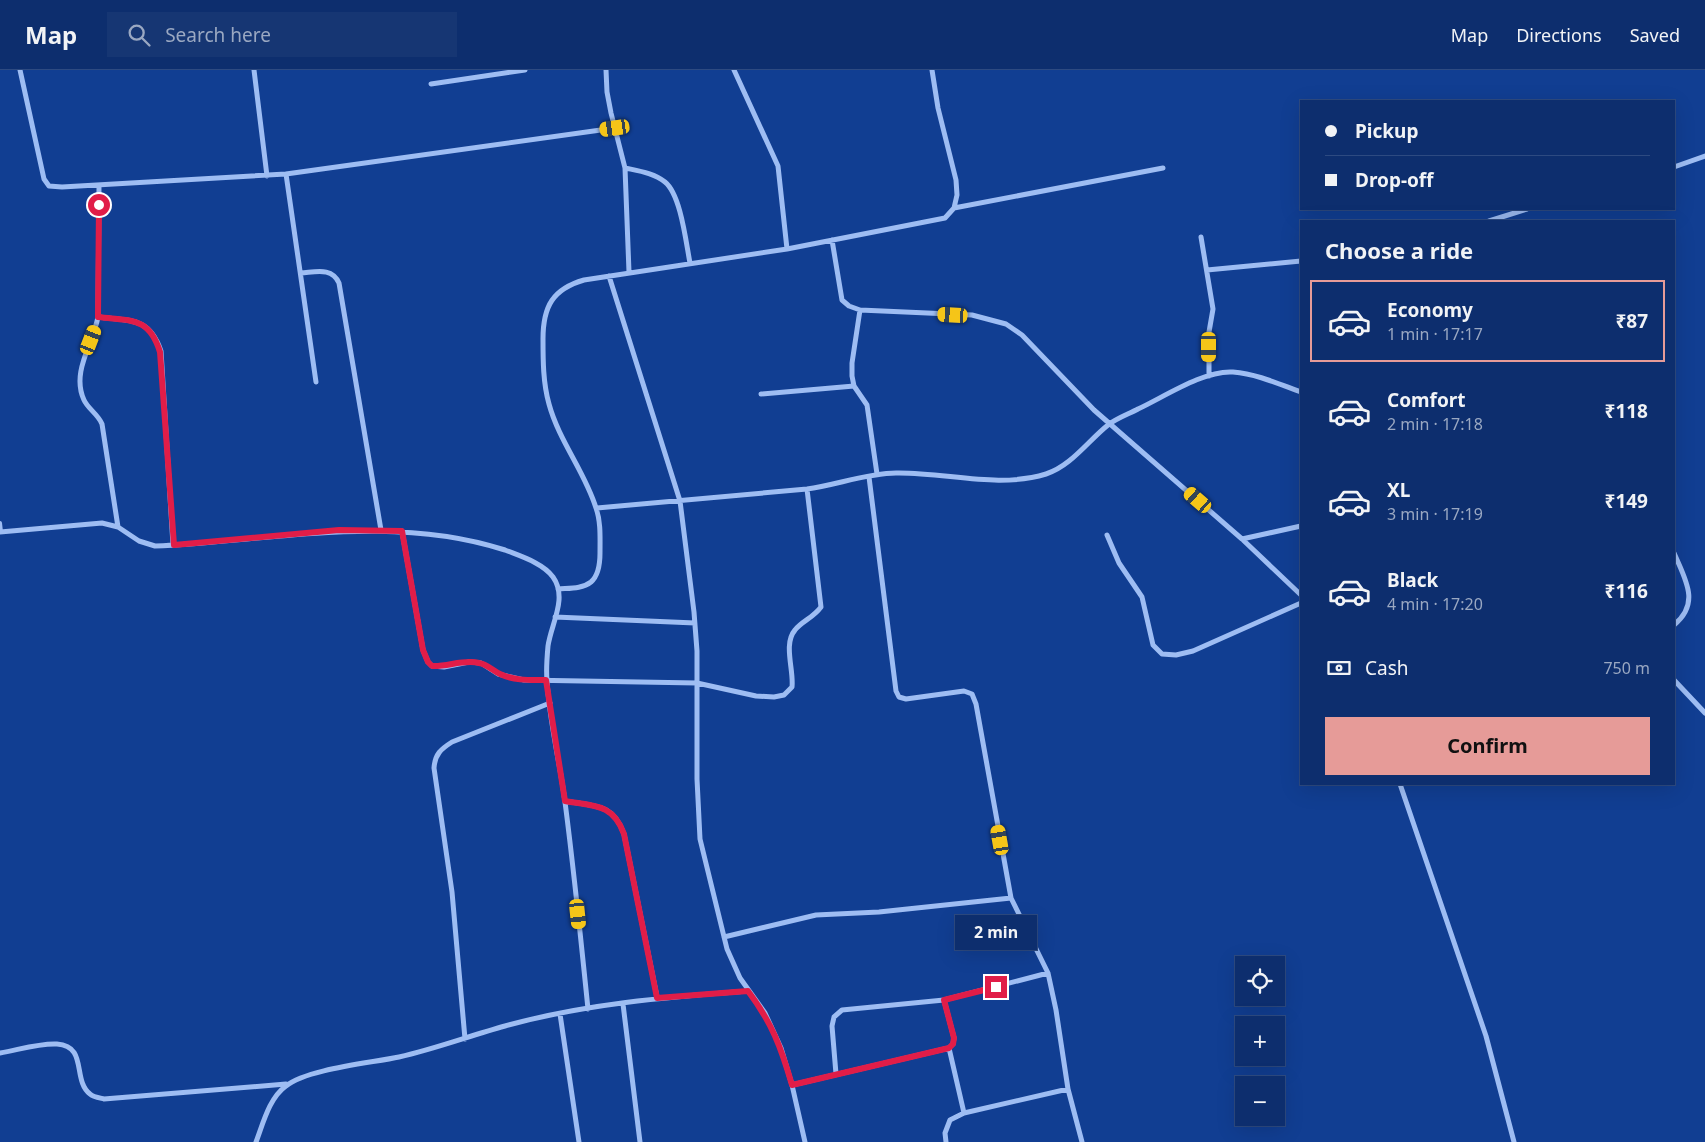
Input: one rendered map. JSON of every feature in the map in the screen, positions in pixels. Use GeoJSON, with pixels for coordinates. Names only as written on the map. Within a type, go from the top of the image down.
{"type":"FeatureCollection","features":[{"type":"Feature","properties":{"kind":"street"},"geometry":{"type":"LineString","coordinates":[[20,70],[44,179],[49,186],[99,186],[267,176],[615,128]]}},
{"type":"Feature","properties":{"kind":"street"},"geometry":{"type":"LineString","coordinates":[[254,70],[267,176]]}},
{"type":"Feature","properties":{"kind":"street"},"geometry":{"type":"LineString","coordinates":[[431,84],[525,70]]}},
{"type":"Feature","properties":{"kind":"street"},"geometry":{"type":"LineString","coordinates":[[606,70],[607,92],[625,168],[629,272]]}},
{"type":"Feature","properties":{"kind":"street"},"geometry":{"type":"LineString","coordinates":[[734,70],[778,166],[787,249]]}},
{"type":"Feature","properties":{"kind":"street"},"geometry":{"type":"LineString","coordinates":[[558,589],[582,587],[592,581],[600,562],[600,526],[597,508],[556,424],[544,382],[543,328],[548,307],[556,294],[568,285],[629,272],[787,249],[945,218],[954,208],[957,195],[956,180],[938,108],[932,70]]}},
{"type":"Feature","properties":{"kind":"street"},"geometry":{"type":"LineString","coordinates":[[1675,167],[1705,156]]}},
{"type":"Feature","properties":{"kind":"street"},"geometry":{"type":"LineString","coordinates":[[625,168],[648,173],[667,183],[677,201],[690,263]]}},
{"type":"Feature","properties":{"kind":"street"},"geometry":{"type":"LineString","coordinates":[[954,208],[1162,168]]}},
{"type":"Feature","properties":{"kind":"street"},"geometry":{"type":"LineString","coordinates":[[286,174],[316,382]]}},
{"type":"Feature","properties":{"kind":"street"},"geometry":{"type":"LineString","coordinates":[[99,186],[98,317],[96,329],[81,371],[80,384],[86,404],[98,416],[102,424],[118,527]]}},
{"type":"Feature","properties":{"kind":"street"},"geometry":{"type":"LineString","coordinates":[[1492,220],[1524,210]]}},
{"type":"Feature","properties":{"kind":"street"},"geometry":{"type":"LineString","coordinates":[[1201,237],[1213,309],[1209,332],[1209,376]]}},
{"type":"Feature","properties":{"kind":"street"},"geometry":{"type":"LineString","coordinates":[[832,240],[842,300],[849,306],[860,310],[972,315],[1006,324],[1022,335],[1094,410],[1242,539],[1300,594]]}},
{"type":"Feature","properties":{"kind":"street"},"geometry":{"type":"LineString","coordinates":[[1207,270],[1300,261]]}},
{"type":"Feature","properties":{"kind":"street"},"geometry":{"type":"LineString","coordinates":[[301,273],[330,272],[336,276],[339,284],[381,530]]}},
{"type":"Feature","properties":{"kind":"street"},"geometry":{"type":"LineString","coordinates":[[609,276],[680,501],[695,623],[697,683],[696,779],[700,839],[733,966],[748,991],[765,1013],[773,1029],[792,1085],[805,1142]]}},
{"type":"Feature","properties":{"kind":"street"},"geometry":{"type":"LineString","coordinates":[[860,310],[852,363],[854,386],[867,405],[877,474]]}},
{"type":"Feature","properties":{"kind":"street"},"geometry":{"type":"LineString","coordinates":[[98,317],[142,324],[156,338],[160,352],[174,545]]}},
{"type":"Feature","properties":{"kind":"street"},"geometry":{"type":"LineString","coordinates":[[597,508],[807,489],[839,484],[877,474],[896,473],[999,480],[1034,476],[1048,473],[1070,460],[1110,424],[1209,376],[1230,372],[1252,374],[1300,392]]}},
{"type":"Feature","properties":{"kind":"street"},"geometry":{"type":"LineString","coordinates":[[761,394],[854,386]]}},
{"type":"Feature","properties":{"kind":"street"},"geometry":{"type":"LineString","coordinates":[[869,477],[896,691],[900,697],[906,699],[964,691],[972,694],[976,704],[1011,898],[1015,911],[1048,974],[1056,1010],[1068,1089],[1082,1142]]}},
{"type":"Feature","properties":{"kind":"street"},"geometry":{"type":"LineString","coordinates":[[402,531],[423,650],[428,662],[432,666],[444,667],[469,662],[480,663],[498,674],[512,679],[697,683],[756,696],[774,697],[784,695],[792,687],[791,636],[796,628],[815,616],[821,607],[807,489]]}},
{"type":"Feature","properties":{"kind":"street"},"geometry":{"type":"LineString","coordinates":[[0,532],[102,523],[118,527],[139,541],[155,546],[339,530],[402,531],[490,545],[519,555],[552,576],[558,589],[559,600],[548,645],[546,680],[565,801],[588,1009]]}},
{"type":"Feature","properties":{"kind":"street"},"geometry":{"type":"LineString","coordinates":[[1242,539],[1300,526]]}},
{"type":"Feature","properties":{"kind":"street"},"geometry":{"type":"LineString","coordinates":[[1107,535],[1119,563],[1142,597],[1153,644],[1162,654],[1176,655],[1193,651],[1300,603]]}},
{"type":"Feature","properties":{"kind":"street"},"geometry":{"type":"LineString","coordinates":[[1675,555],[1687,585],[1689,597],[1688,610],[1675,624]]}},
{"type":"Feature","properties":{"kind":"street"},"geometry":{"type":"LineString","coordinates":[[556,617],[695,623]]}},
{"type":"Feature","properties":{"kind":"street"},"geometry":{"type":"LineString","coordinates":[[1675,681],[1705,713]]}},
{"type":"Feature","properties":{"kind":"street"},"geometry":{"type":"LineString","coordinates":[[465,1039],[452,892],[434,768],[435,757],[441,749],[452,742],[550,704]]}},
{"type":"Feature","properties":{"kind":"street"},"geometry":{"type":"LineString","coordinates":[[1400,785],[1486,1036],[1514,1142]]}},
{"type":"Feature","properties":{"kind":"street"},"geometry":{"type":"LineString","coordinates":[[565,801],[599,807],[611,812],[619,820],[624,834],[657,998]]}},
{"type":"Feature","properties":{"kind":"street"},"geometry":{"type":"LineString","coordinates":[[724,936],[816,915],[879,912],[1011,898]]}},
{"type":"Feature","properties":{"kind":"street"},"geometry":{"type":"LineString","coordinates":[[836,1074],[832,1026],[834,1017],[842,1010],[944,1000],[1048,974]]}},
{"type":"Feature","properties":{"kind":"street"},"geometry":{"type":"LineString","coordinates":[[256,1142],[278,1092],[287,1084],[305,1076],[399,1057],[505,1026],[560,1014],[657,998],[748,991]]}},
{"type":"Feature","properties":{"kind":"street"},"geometry":{"type":"LineString","coordinates":[[792,1085],[949,1048],[953,1044],[954,1038],[944,1000]]}},
{"type":"Feature","properties":{"kind":"street"},"geometry":{"type":"LineString","coordinates":[[624,1004],[640,1142]]}},
{"type":"Feature","properties":{"kind":"street"},"geometry":{"type":"LineString","coordinates":[[560,1014],[579,1142]]}},
{"type":"Feature","properties":{"kind":"street"},"geometry":{"type":"LineString","coordinates":[[0,1053],[43,1045],[56,1044],[67,1046],[76,1053],[84,1087],[90,1095],[104,1100],[287,1084]]}},
{"type":"Feature","properties":{"kind":"street"},"geometry":{"type":"LineString","coordinates":[[949,1048],[964,1113]]}},
{"type":"Feature","properties":{"kind":"street"},"geometry":{"type":"LineString","coordinates":[[946,1142],[945,1133],[950,1120],[964,1113],[1068,1089]]}},
{"type":"Feature","properties":{"kind":"lane"},"geometry":{"type":"LineString","coordinates":[[0,523],[0,532]]}},
{"type":"Feature","properties":{"kind":"route"},"geometry":{"type":"LineString","coordinates":[[99,205],[98,317],[142,324],[156,338],[160,352],[174,545],[339,530],[402,531],[423,650],[428,662],[432,666],[444,667],[469,662],[480,663],[498,674],[512,679],[546,680],[565,801],[599,807],[611,812],[619,820],[624,834],[657,998],[748,991],[765,1013],[773,1029],[792,1085],[949,1048],[953,1044],[954,1038],[944,1000],[996,987]]}}]}
